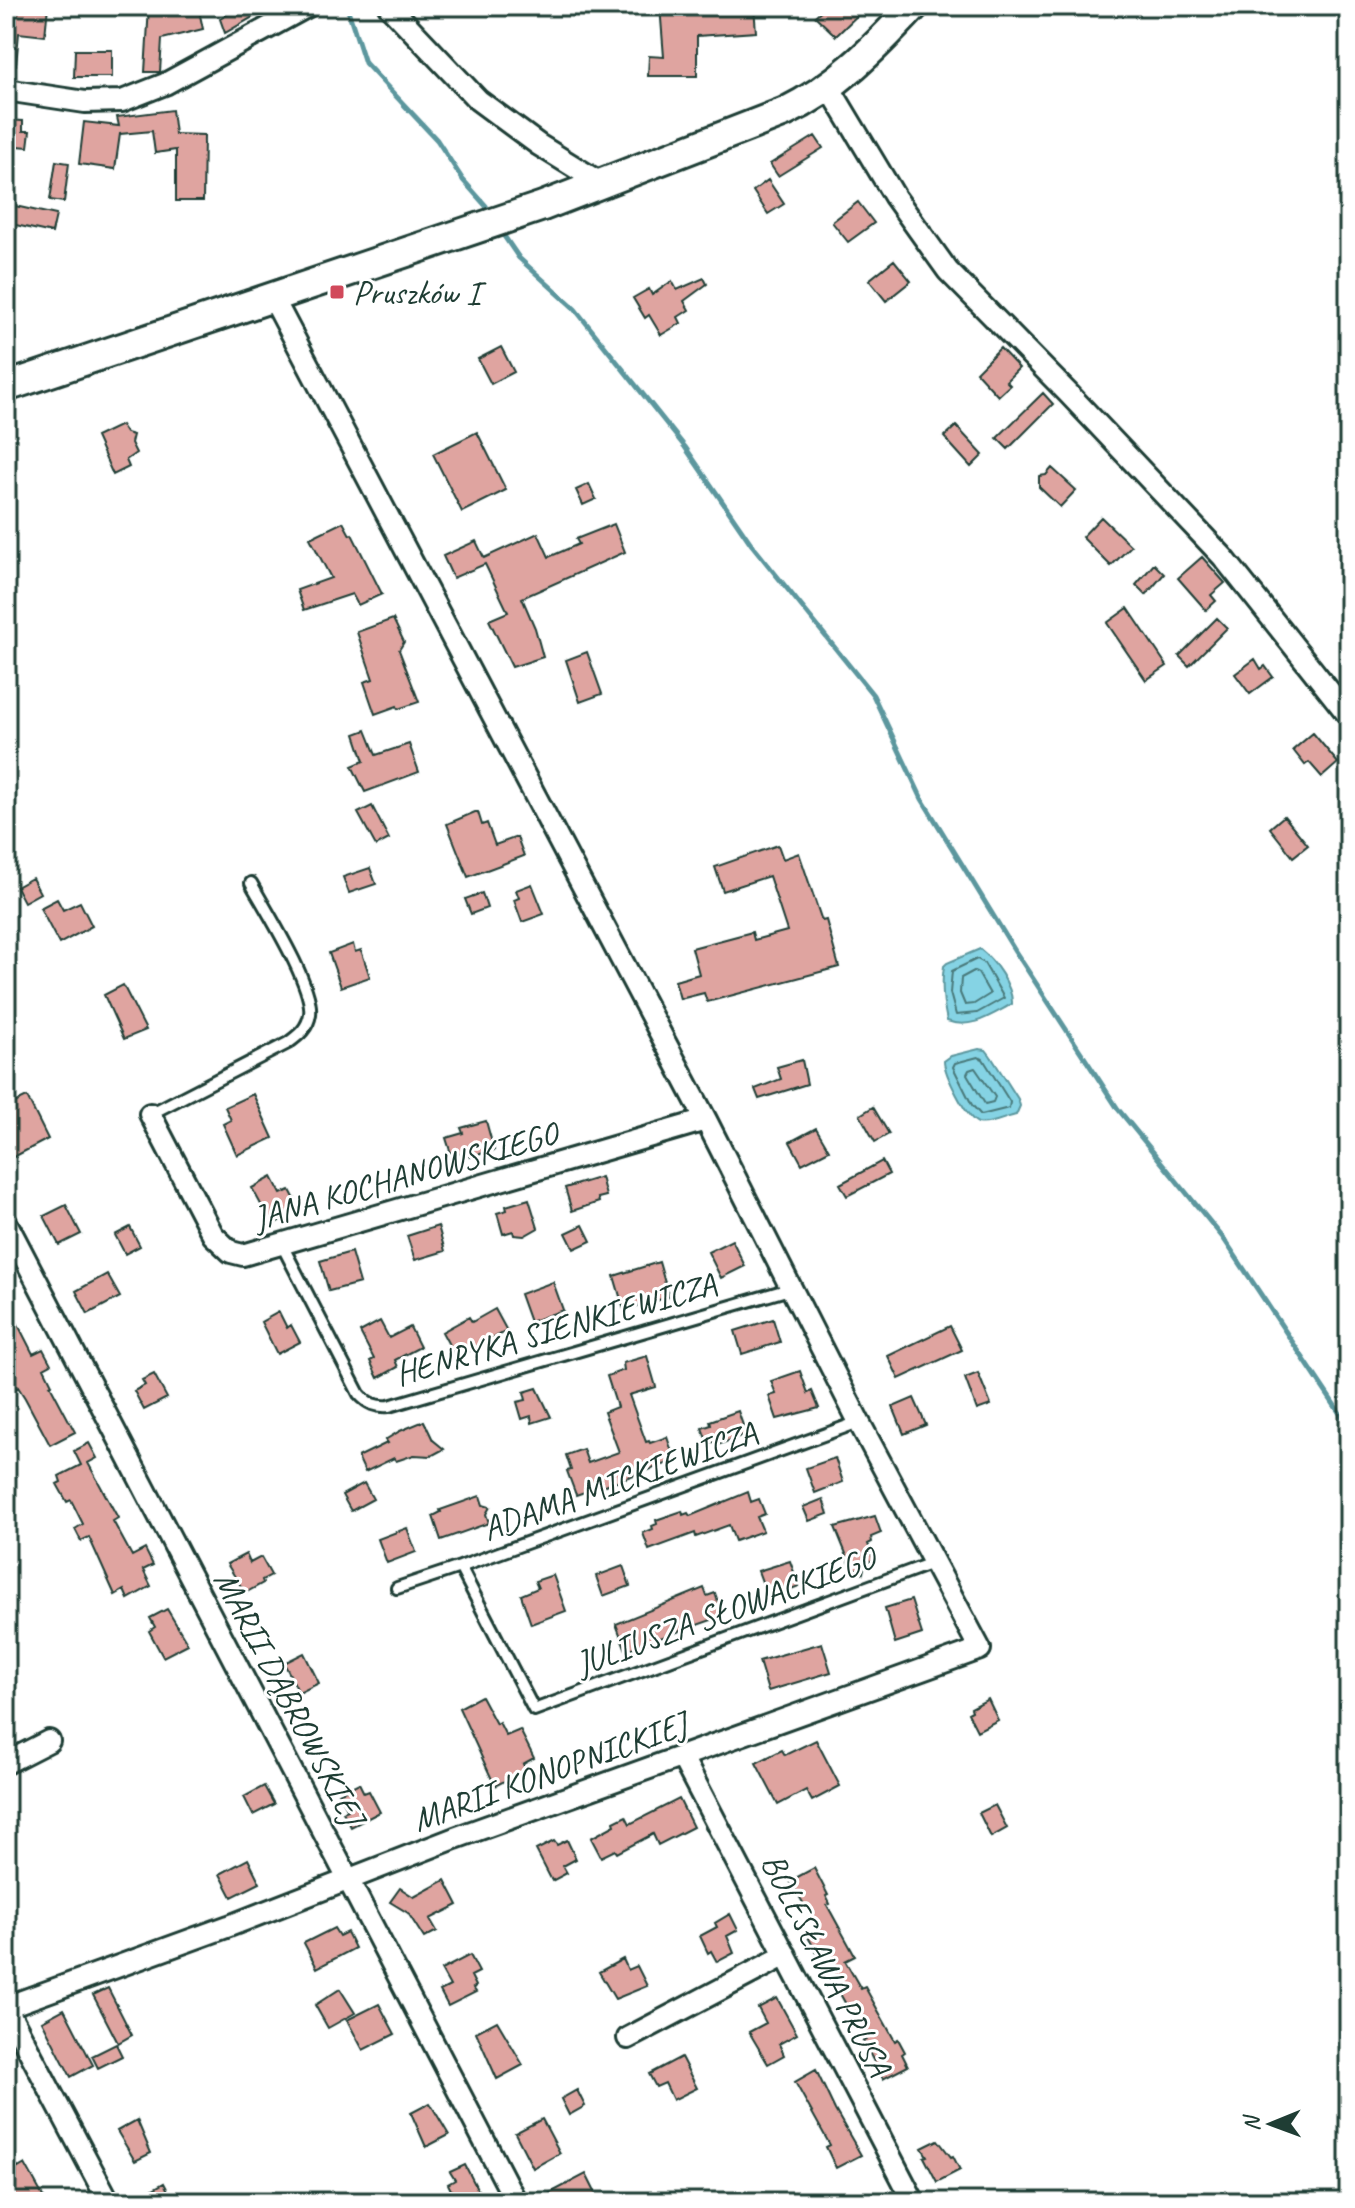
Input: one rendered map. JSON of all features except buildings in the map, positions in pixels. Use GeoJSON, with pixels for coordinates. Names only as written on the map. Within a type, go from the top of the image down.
{"type":"FeatureCollection","features":[{"type":"Feature","properties":{"kind":"street"},"geometry":{"type":"LineString","coordinates":[[6,90],[85,102],[122,101],[165,84],[308,6]]}},
{"type":"Feature","properties":{"kind":"street"},"geometry":{"type":"LineString","coordinates":[[389,6],[478,100],[539,145],[602,184]]}},
{"type":"Feature","properties":{"kind":"street"},"geometry":{"type":"LineString","coordinates":[[6,387],[602,184],[785,112],[829,87],[872,50],[914,6]]}},
{"type":"Feature","properties":{"kind":"street"},"geometry":{"type":"LineString","coordinates":[[829,87],[895,197],[948,271],[1223,557],[1349,716]]}},
{"type":"Feature","properties":{"kind":"street"},"geometry":{"type":"LineString","coordinates":[[273,298],[935,1562]]}},
{"type":"Feature","properties":{"kind":"street","name":"JANA KOCHANOWSKIEGO"},"geometry":{"type":"LineString","coordinates":[[150,1114],[213,1235],[231,1252],[243,1255],[706,1120]]}},
{"type":"Feature","properties":{"kind":"street","name":"MARII DĄBROWSKIEJ"},"geometry":{"type":"LineString","coordinates":[[6,1222],[516,2202]]}},
{"type":"Feature","properties":{"kind":"street","name":"MARII KONOPNICKIEJ"},"geometry":{"type":"LineString","coordinates":[[6,2007],[455,1838],[980,1649],[935,1562]]}},
{"type":"Feature","properties":{"kind":"street"},"geometry":{"type":"LineString","coordinates":[[6,1763],[49,1741]]}},
{"type":"Feature","properties":{"kind":"street","name":"BOLESŁAWA PRUSA"},"geometry":{"type":"LineString","coordinates":[[682,1757],[912,2202]]}},
{"type":"Feature","properties":{"kind":"street"},"geometry":{"type":"LineString","coordinates":[[628,2038],[786,1955]]}},
{"type":"Feature","properties":{"kind":"street"},"geometry":{"type":"LineString","coordinates":[[6,2007],[109,2202]]}},
{"type":"Feature","properties":{"kind":"lane"},"geometry":{"type":"LineString","coordinates":[[150,1114],[288,1043],[300,1035],[307,1024],[311,1012],[306,985],[251,883]]}},
{"type":"Feature","properties":{"kind":"lane","name":"HENRYKA SIENKIEWICZA"},"geometry":{"type":"LineString","coordinates":[[282,1245],[359,1394],[378,1407],[793,1288]]}},
{"type":"Feature","properties":{"kind":"lane","name":"ADAMA MICKIEWICZA"},"geometry":{"type":"LineString","coordinates":[[397,1588],[859,1422]]}},
{"type":"Feature","properties":{"kind":"lane","name":"JULIUSZA SŁOWACKIEGO"},"geometry":{"type":"LineString","coordinates":[[460,1567],[534,1710],[935,1562]]}},
{"type":"Feature","properties":{"kind":"water"},"geometry":{"type":"Polygon","coordinates":[[[980,949],[1002,974],[1012,1004],[973,1022],[947,1021],[943,994],[944,966],[980,949]]]}},
{"type":"Feature","properties":{"kind":"water"},"geometry":{"type":"Polygon","coordinates":[[[986,1050],[990,1055],[1018,1099],[1020,1106],[1016,1115],[978,1123],[957,1095],[944,1061],[951,1056],[986,1050]]]}},
{"type":"Feature","properties":{"kind":"waterway"},"geometry":{"type":"LineString","coordinates":[[347,7],[365,63],[437,140],[463,180],[486,206]]}},
{"type":"Feature","properties":{"kind":"waterway"},"geometry":{"type":"LineString","coordinates":[[504,236],[519,258],[575,309],[685,447],[752,545],[873,695],[922,799],[1015,951],[1118,1109],[1224,1239],[1349,1427]]}},
{"type":"Feature","properties":{"kind":"place","name":"Pruszków I"},"geometry":{"type":"Point","coordinates":[337,292]}}]}
